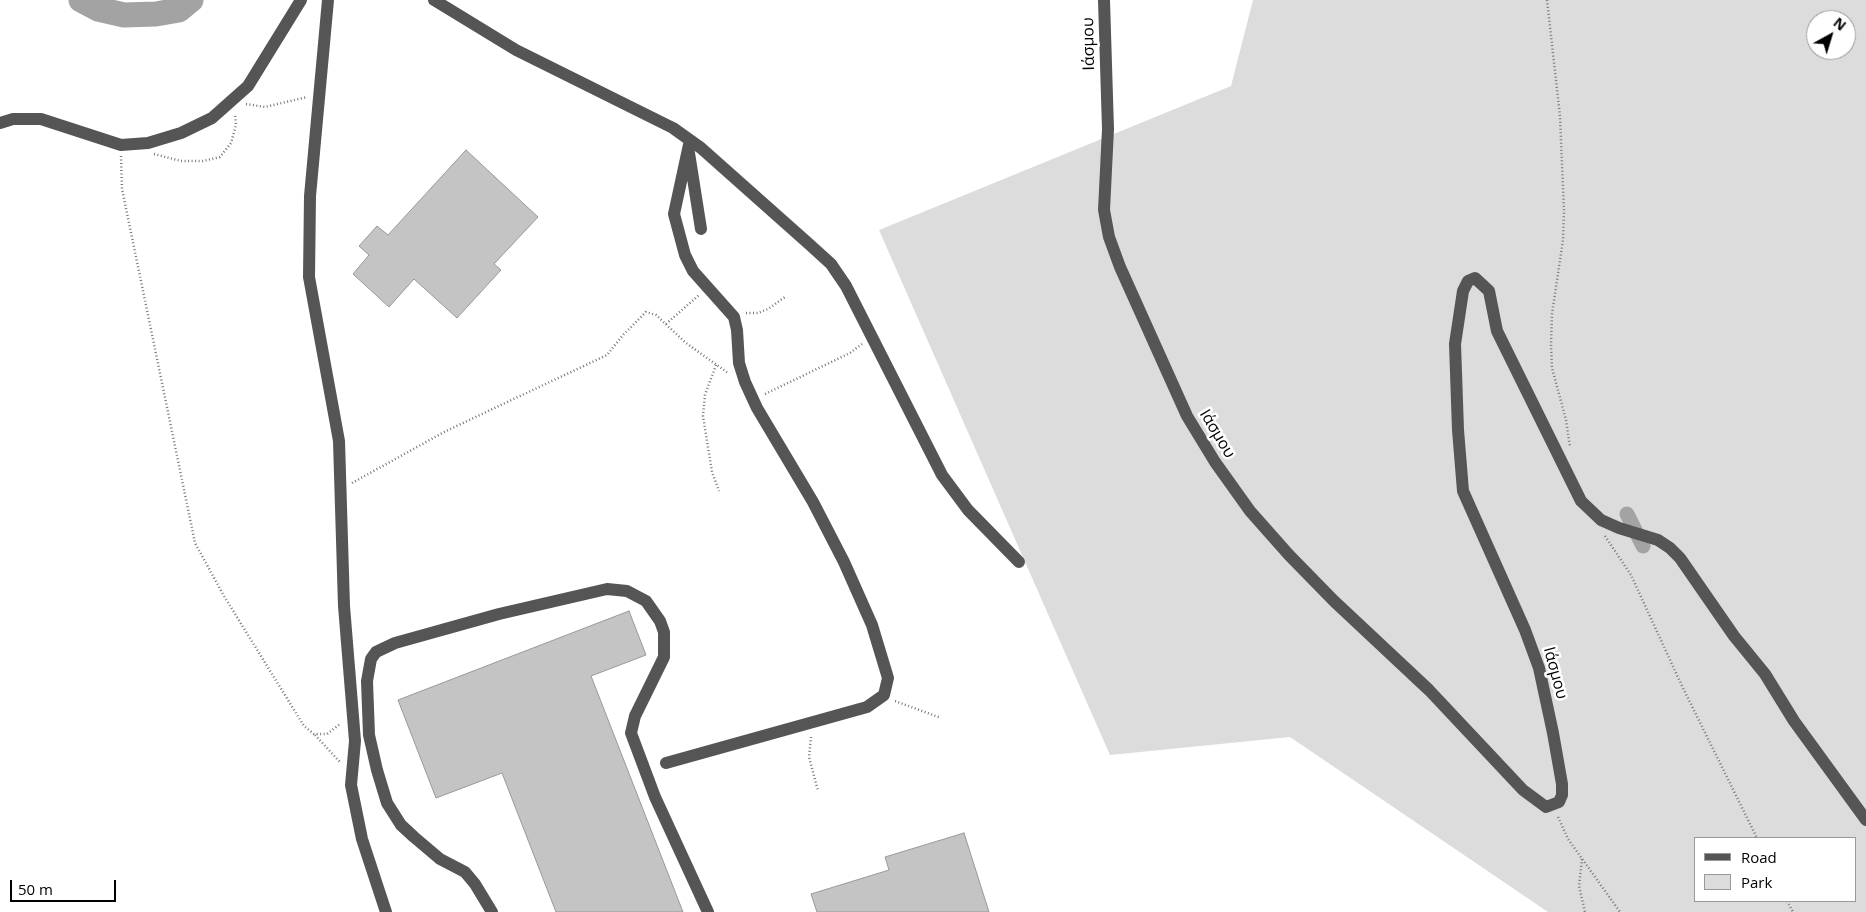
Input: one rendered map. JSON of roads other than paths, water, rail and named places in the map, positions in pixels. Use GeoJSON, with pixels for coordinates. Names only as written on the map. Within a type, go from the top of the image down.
{"type":"FeatureCollection","features":[{"type":"Feature","properties":{"kind":"street"},"geometry":{"type":"LineString","coordinates":[[0,123],[13,119],[40,119],[127,144],[148,143],[181,133],[212,118],[248,86],[300,0]]}},
{"type":"Feature","properties":{"kind":"street"},"geometry":{"type":"LineString","coordinates":[[328,0],[310,196],[309,277],[339,441],[344,606],[355,742],[352,785],[362,839],[386,912]]}},
{"type":"Feature","properties":{"kind":"street"},"geometry":{"type":"LineString","coordinates":[[434,0],[500,41],[647,113],[689,143],[831,264],[846,286],[942,475],[968,510],[1019,562]]}},
{"type":"Feature","properties":{"kind":"street","name":"Ιάσμου"},"geometry":{"type":"LineString","coordinates":[[1104,0],[1108,129],[1104,210],[1107,228],[1120,267],[1187,416],[1215,462],[1250,511],[1289,555],[1334,601],[1429,690],[1523,790],[1546,807],[1553,806],[1559,802],[1562,795],[1562,784],[1539,668],[1525,630],[1464,491],[1458,430],[1455,344],[1459,309],[1468,281],[1475,278],[1489,291],[1497,331],[1581,501],[1601,520],[1619,528],[1645,535],[1670,548],[1680,558],[1734,636],[1765,674],[1794,720],[1866,820]]}},
{"type":"Feature","properties":{"kind":"street"},"geometry":{"type":"LineString","coordinates":[[689,143],[701,229]]}},
{"type":"Feature","properties":{"kind":"street"},"geometry":{"type":"LineString","coordinates":[[666,763],[867,707],[884,695],[888,678],[862,599],[813,502],[776,443],[745,382],[739,363],[737,330],[731,312],[693,271],[685,255],[674,214],[689,143]]}},
{"type":"Feature","properties":{"kind":"street"},"geometry":{"type":"LineString","coordinates":[[492,912],[475,884],[465,872],[440,859],[402,825],[388,804],[377,770],[370,735],[367,681],[371,659],[376,652],[385,646],[466,623],[608,589],[636,594],[654,610],[664,632],[665,645],[660,668],[632,724],[633,741],[655,797],[708,912]]}},
{"type":"Feature","properties":{"kind":"waterway"},"geometry":{"type":"LineString","coordinates":[[81,0],[98,9],[124,15],[156,14],[179,10],[191,0]]}},
{"type":"Feature","properties":{"kind":"waterway"},"geometry":{"type":"LineString","coordinates":[[1627,514],[1643,546]]}}]}
